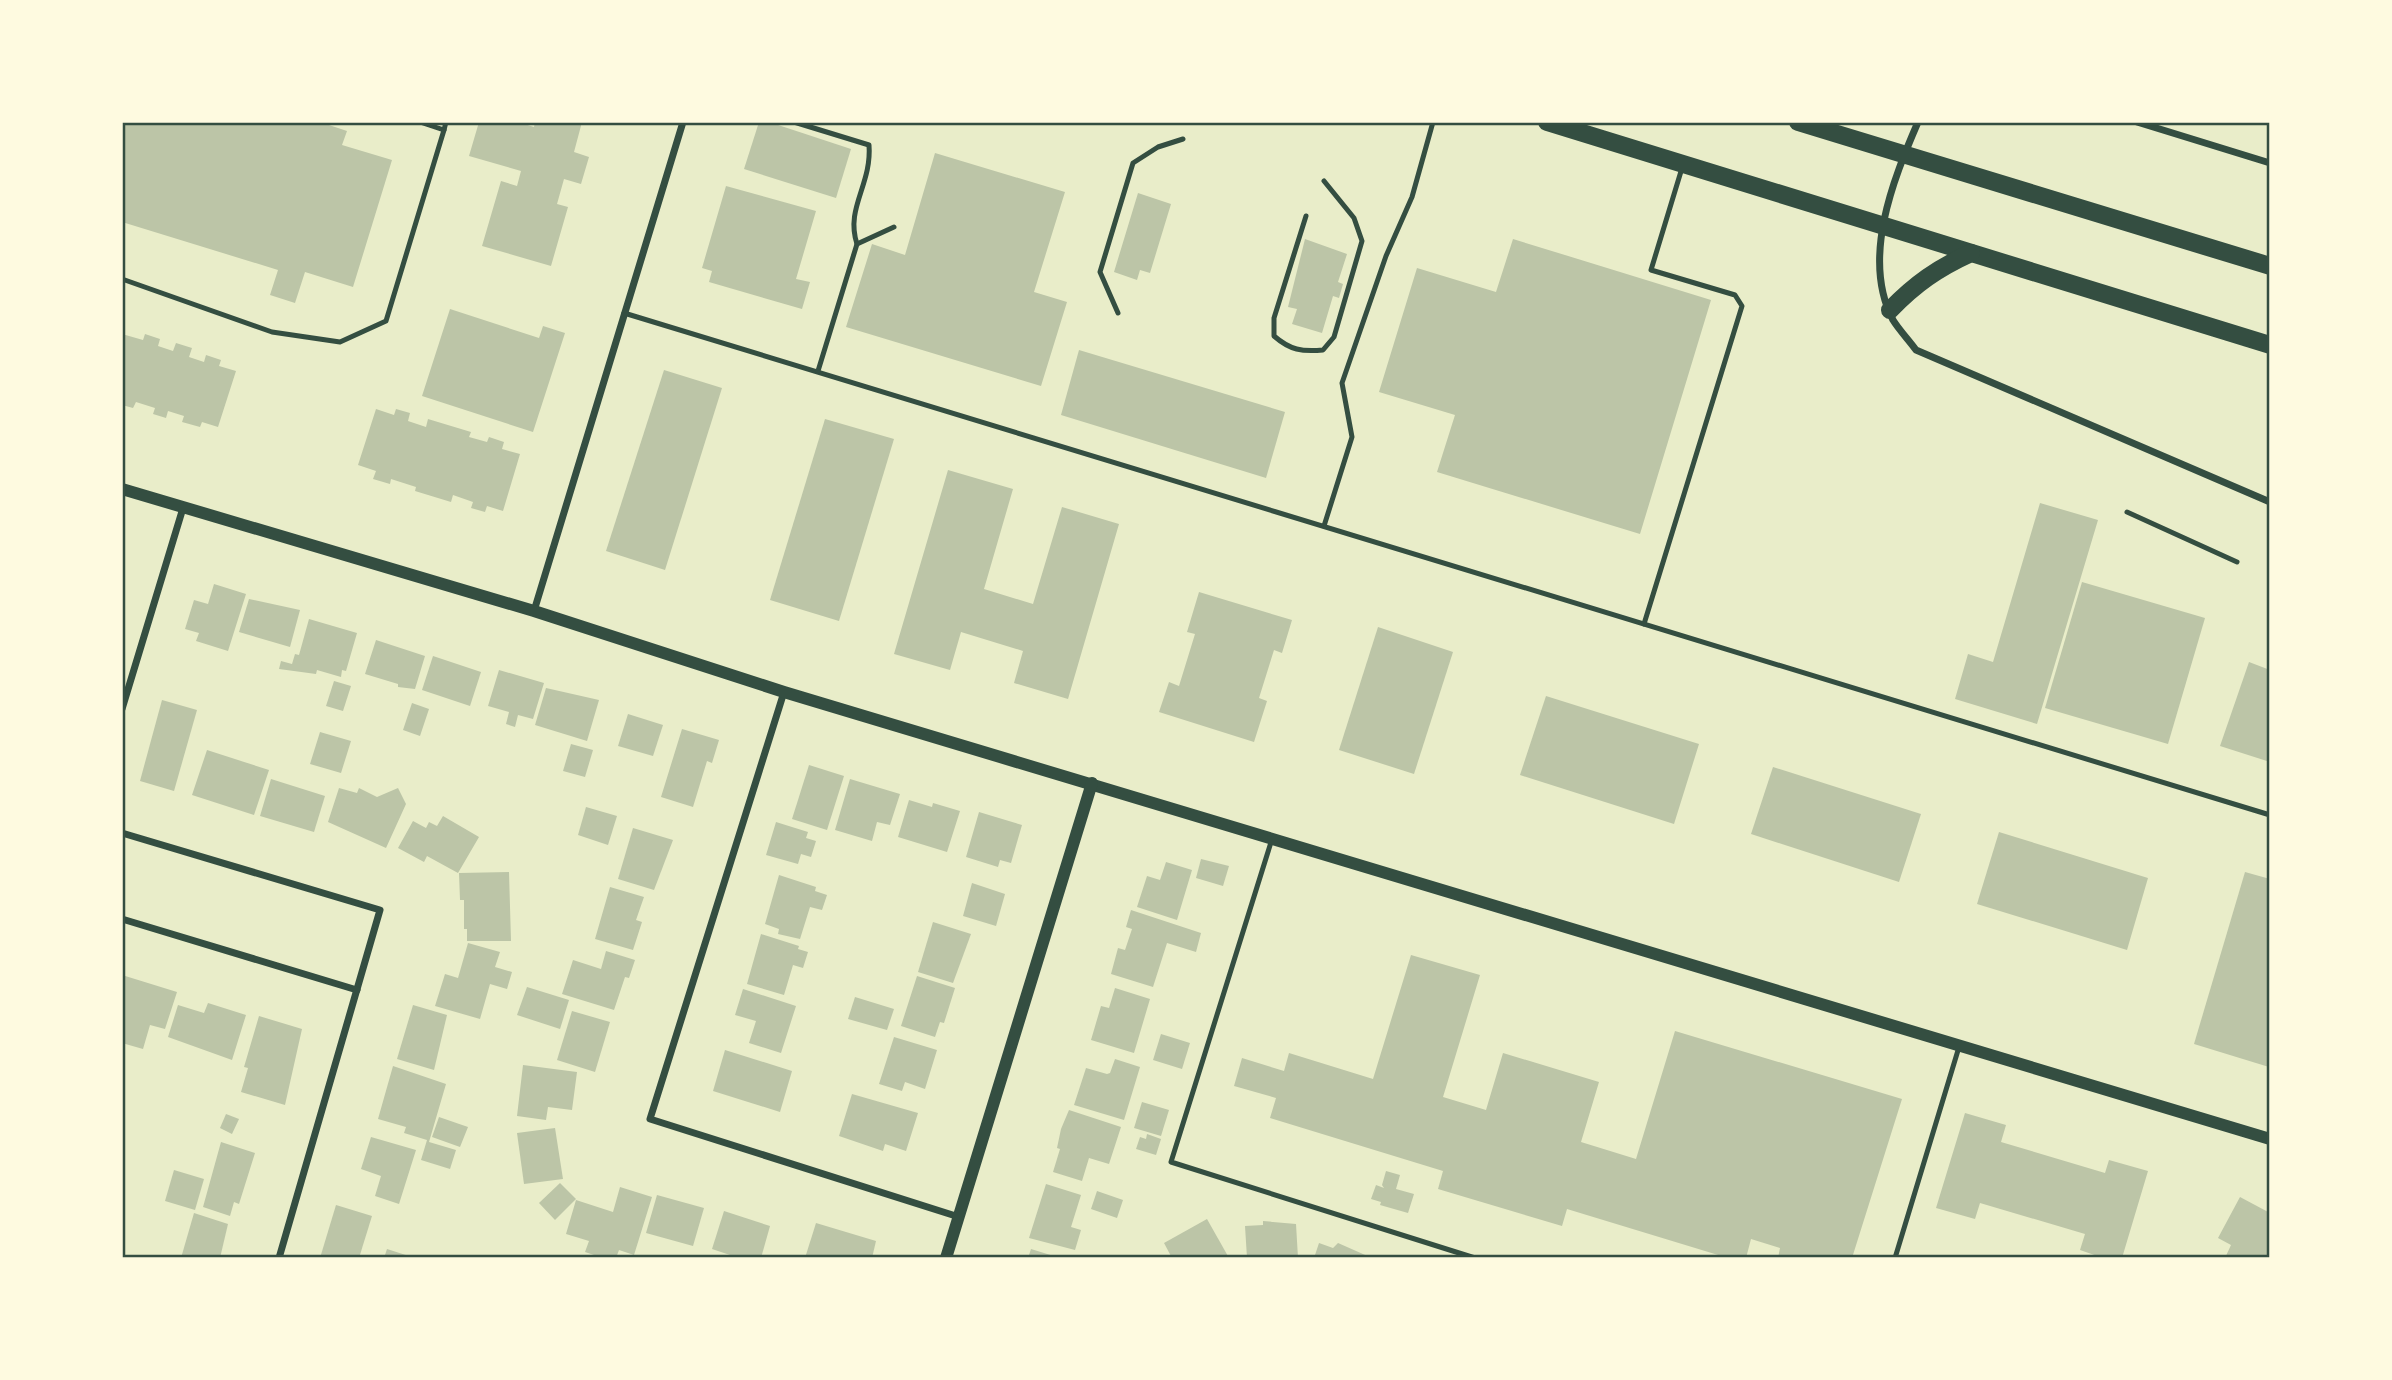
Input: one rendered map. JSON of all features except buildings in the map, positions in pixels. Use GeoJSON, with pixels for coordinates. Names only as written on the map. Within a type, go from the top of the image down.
{"type":"FeatureCollection","features":[{"type":"Feature","properties":{"kind":"main road"},"geometry":{"type":"LineString","coordinates":[[1548,122],[2270,345]]}},
{"type":"Feature","properties":{"kind":"main road"},"geometry":{"type":"LineString","coordinates":[[1798,122],[2270,265]]}},
{"type":"Feature","properties":{"kind":"main road"},"geometry":{"type":"LineString","coordinates":[[1890,310],[1925,277],[1971,253]]}},
{"type":"Feature","properties":{"kind":"street"},"geometry":{"type":"LineString","coordinates":[[534,611],[683,122]]}},
{"type":"Feature","properties":{"kind":"street"},"geometry":{"type":"LineString","coordinates":[[1918,122],[1904,155],[1882,226],[1881,280],[1893,319],[1916,350],[2270,502]]}},
{"type":"Feature","properties":{"kind":"street"},"geometry":{"type":"LineString","coordinates":[[2137,122],[2270,163]]}},
{"type":"Feature","properties":{"kind":"street"},"geometry":{"type":"LineString","coordinates":[[122,489],[534,611],[784,692],[2270,1139]]}},
{"type":"Feature","properties":{"kind":"street"},"geometry":{"type":"LineString","coordinates":[[122,709],[183,508]]}},
{"type":"Feature","properties":{"kind":"street"},"geometry":{"type":"LineString","coordinates":[[784,692],[650,1119],[959,1217]]}},
{"type":"Feature","properties":{"kind":"street"},"geometry":{"type":"LineString","coordinates":[[946,1258],[1092,783]]}},
{"type":"Feature","properties":{"kind":"street"},"geometry":{"type":"LineString","coordinates":[[122,833],[380,910],[279,1258]]}},
{"type":"Feature","properties":{"kind":"street"},"geometry":{"type":"LineString","coordinates":[[122,919],[356,990]]}},
{"type":"Feature","properties":{"kind":"lane"},"geometry":{"type":"LineString","coordinates":[[420,122],[444,130]]}},
{"type":"Feature","properties":{"kind":"lane"},"geometry":{"type":"LineString","coordinates":[[122,279],[272,332],[340,342],[387,321],[446,122]]}},
{"type":"Feature","properties":{"kind":"lane"},"geometry":{"type":"LineString","coordinates":[[794,122],[869,145],[870,166],[851,225],[857,244],[818,371]]}},
{"type":"Feature","properties":{"kind":"lane"},"geometry":{"type":"LineString","coordinates":[[1324,526],[1352,437],[1342,383],[1386,256],[1412,197],[1433,122]]}},
{"type":"Feature","properties":{"kind":"lane"},"geometry":{"type":"LineString","coordinates":[[1118,313],[1100,272],[1133,163],[1158,147],[1183,139]]}},
{"type":"Feature","properties":{"kind":"lane"},"geometry":{"type":"LineString","coordinates":[[1644,624],[1742,306],[1735,296],[1651,270],[1683,165]]}},
{"type":"Feature","properties":{"kind":"lane"},"geometry":{"type":"LineString","coordinates":[[1306,216],[1274,318],[1274,336],[1284,345],[1303,352],[1323,350],[1334,337],[1362,241],[1354,218],[1324,181]]}},
{"type":"Feature","properties":{"kind":"lane"},"geometry":{"type":"LineString","coordinates":[[857,244],[894,227]]}},
{"type":"Feature","properties":{"kind":"lane"},"geometry":{"type":"LineString","coordinates":[[624,313],[2270,815]]}},
{"type":"Feature","properties":{"kind":"lane"},"geometry":{"type":"LineString","coordinates":[[2127,512],[2237,562]]}},
{"type":"Feature","properties":{"kind":"lane"},"geometry":{"type":"LineString","coordinates":[[1273,838],[1171,1162],[1475,1258]]}},
{"type":"Feature","properties":{"kind":"lane"},"geometry":{"type":"LineString","coordinates":[[1895,1258],[1959,1047]]}}]}
